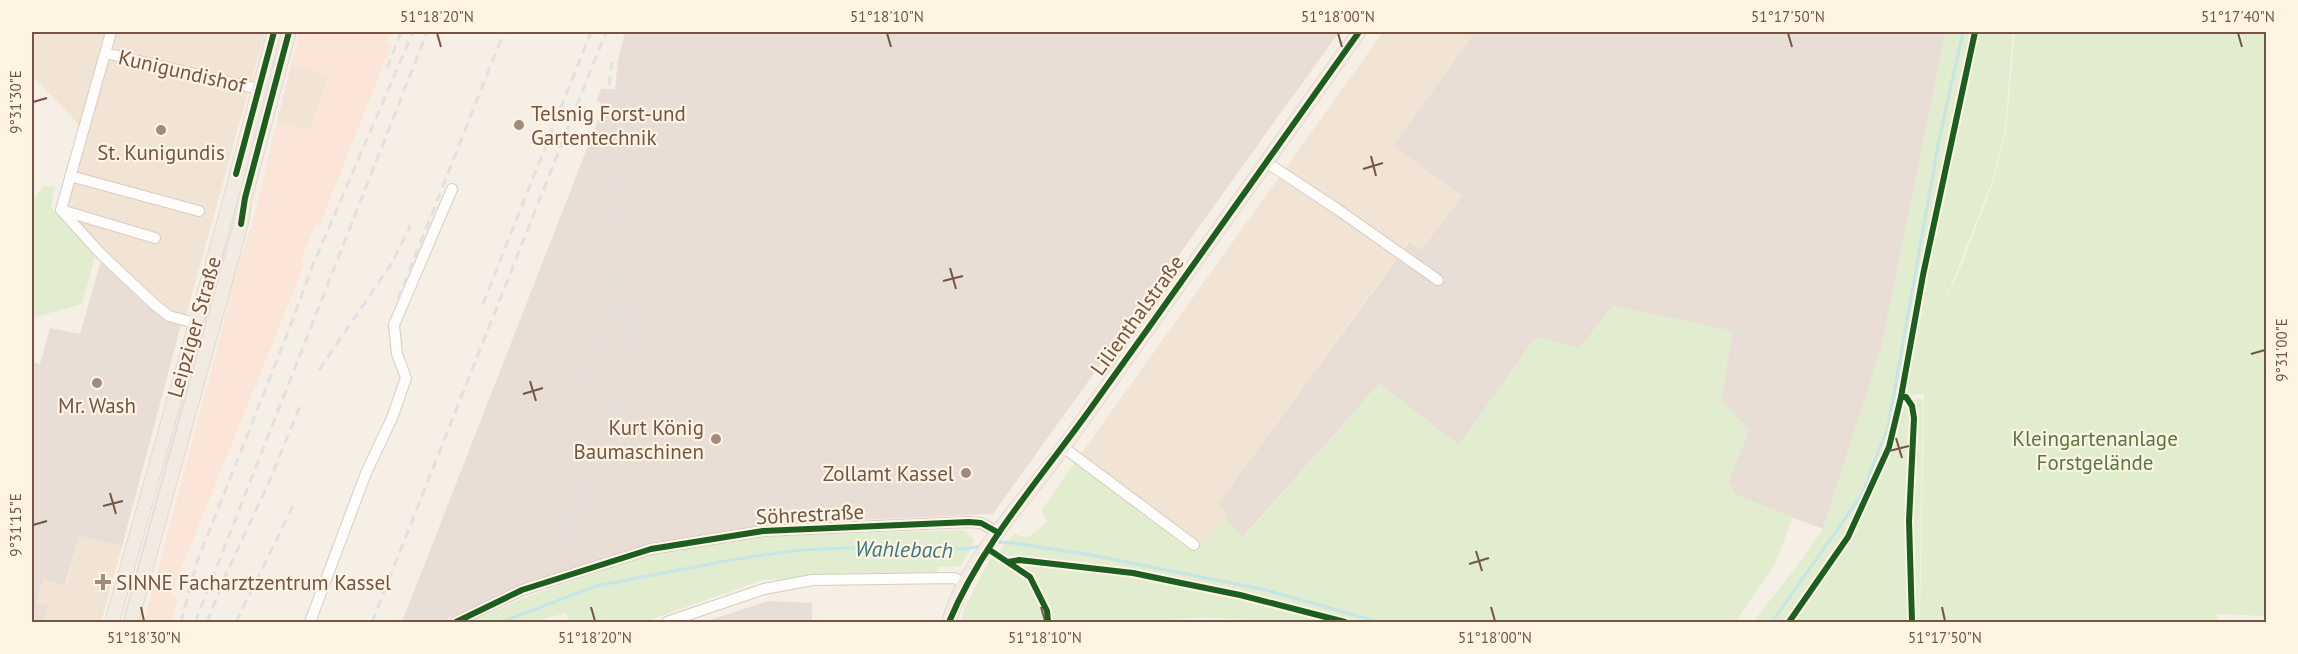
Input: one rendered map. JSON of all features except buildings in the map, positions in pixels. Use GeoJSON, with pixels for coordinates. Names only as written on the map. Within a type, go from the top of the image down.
{"type":"FeatureCollection","features":[{"type":"Feature","properties":{"kind":"main road","name":"Leipziger Straße"},"geometry":{"type":"LineString","coordinates":[[112,622],[134,550],[274,32]]}},
{"type":"Feature","properties":{"kind":"main road","name":"Leipziger Straße"},"geometry":{"type":"LineString","coordinates":[[131,622],[241,224],[245,198],[289,32]]}},
{"type":"Feature","properties":{"kind":"main road","name":"Lilienthalstraße"},"geometry":{"type":"LineString","coordinates":[[949,622],[966,584],[994,540],[1359,32]]}},
{"type":"Feature","properties":{"kind":"street"},"geometry":{"type":"LineString","coordinates":[[61,210],[111,32]]}},
{"type":"Feature","properties":{"kind":"street","name":"Kunigundishof"},"geometry":{"type":"LineString","coordinates":[[105,54],[259,89]]}},
{"type":"Feature","properties":{"kind":"street"},"geometry":{"type":"LineString","coordinates":[[1266,162],[1337,208],[1437,280]]}},
{"type":"Feature","properties":{"kind":"street"},"geometry":{"type":"LineString","coordinates":[[70,176],[200,211]]}},
{"type":"Feature","properties":{"kind":"street"},"geometry":{"type":"LineString","coordinates":[[310,622],[366,473],[392,418],[406,378],[397,354],[394,325],[452,189]]}},
{"type":"Feature","properties":{"kind":"street"},"geometry":{"type":"LineString","coordinates":[[61,210],[130,283],[162,310],[170,316],[195,322]]}},
{"type":"Feature","properties":{"kind":"street"},"geometry":{"type":"LineString","coordinates":[[61,210],[155,238]]}},
{"type":"Feature","properties":{"kind":"street"},"geometry":{"type":"LineString","coordinates":[[1063,447],[1194,544]]}},
{"type":"Feature","properties":{"kind":"street","name":"Söhrestraße"},"geometry":{"type":"LineString","coordinates":[[456,622],[522,590],[651,549],[763,531],[969,522],[981,523],[994,540]]}},
{"type":"Feature","properties":{"kind":"street"},"geometry":{"type":"LineString","coordinates":[[667,622],[764,589],[812,580],[954,578],[966,584]]}},
{"type":"Feature","properties":{"kind":"shaded area"},"geometry":{"type":"Polygon","coordinates":[[[32,32],[265,32],[186,315],[170,311],[107,256],[65,206],[86,132],[32,76],[32,32]]]}},
{"type":"Feature","properties":{"kind":"shaded area"},"geometry":{"type":"Polygon","coordinates":[[[300,32],[391,32],[386,44],[391,46],[320,224],[317,223],[300,261],[305,263],[171,594],[178,599],[171,622],[144,622],[219,342],[231,286],[251,228],[277,122],[310,130],[329,77],[291,65],[300,32]]]}},
{"type":"Feature","properties":{"kind":"shaded area"},"geometry":{"type":"Polygon","coordinates":[[[625,32],[1339,32],[993,514],[772,524],[654,544],[519,586],[441,622],[402,622],[604,105],[597,101],[601,89],[615,89],[618,61],[625,32]]]}},
{"type":"Feature","properties":{"kind":"shaded area"},"geometry":{"type":"Polygon","coordinates":[[[1383,32],[1475,32],[1393,146],[1462,196],[1421,250],[1408,242],[1219,503],[1227,513],[1225,520],[1198,547],[1076,461],[1383,32]]]}},
{"type":"Feature","properties":{"kind":"shaded area"},"geometry":{"type":"Polygon","coordinates":[[[1475,32],[1946,32],[1881,349],[1823,529],[1736,495],[1728,482],[1749,430],[1721,401],[1732,331],[1613,306],[1580,348],[1536,337],[1459,445],[1379,384],[1243,537],[1225,520],[1227,513],[1218,504],[1409,242],[1421,250],[1462,196],[1393,146],[1475,32]]]}},
{"type":"Feature","properties":{"kind":"shaded area"},"geometry":{"type":"Polygon","coordinates":[[[291,65],[329,76],[310,130],[277,122],[291,65]]]}},
{"type":"Feature","properties":{"kind":"shaded area"},"geometry":{"type":"Polygon","coordinates":[[[101,261],[145,304],[168,320],[181,325],[122,546],[79,536],[65,585],[43,579],[37,603],[48,605],[43,622],[32,622],[32,362],[40,364],[50,328],[80,334],[101,261]]]}},
{"type":"Feature","properties":{"kind":"shaded area"},"geometry":{"type":"Polygon","coordinates":[[[79,536],[122,546],[101,622],[43,622],[47,606],[37,603],[43,579],[66,585],[79,536]]]}},
{"type":"Feature","properties":{"kind":"shaded area"},"geometry":{"type":"Polygon","coordinates":[[[768,601],[812,603],[812,622],[704,622],[768,601]]]}},
{"type":"Feature","properties":{"kind":"green space"},"geometry":{"type":"Polygon","coordinates":[[[1946,32],[1972,32],[1913,307],[1899,389],[1899,393],[1905,399],[1923,399],[1919,622],[1753,622],[1823,529],[1881,349],[1946,32]]]}},
{"type":"Feature","properties":{"kind":"green space","name":"Kleingartenanlage Forstgelände"},"geometry":{"type":"Polygon","coordinates":[[[1977,32],[2013,32],[2005,130],[1993,179],[1942,309],[1994,180],[2006,131],[2015,32],[2266,32],[2266,616],[2217,614],[2217,622],[1920,622],[1924,394],[1908,395],[1906,384],[1919,309],[1977,32]]]}},
{"type":"Feature","properties":{"kind":"green space"},"geometry":{"type":"Polygon","coordinates":[[[44,185],[55,187],[51,207],[95,256],[82,304],[32,318],[32,203],[44,185]]]}},
{"type":"Feature","properties":{"kind":"green space"},"geometry":{"type":"Polygon","coordinates":[[[1613,306],[1733,331],[1721,401],[1749,430],[1728,482],[1736,495],[1793,517],[1775,564],[1735,622],[1276,622],[1206,617],[1144,622],[961,622],[964,609],[989,561],[1015,534],[1027,538],[1048,522],[1041,511],[1076,461],[1197,547],[1225,520],[1244,537],[1379,384],[1459,445],[1536,337],[1580,348],[1613,306]]]}},
{"type":"Feature","properties":{"kind":"green space"},"geometry":{"type":"Polygon","coordinates":[[[963,530],[975,540],[961,566],[939,567],[936,572],[762,580],[644,622],[569,622],[566,613],[532,622],[471,622],[523,598],[650,555],[761,536],[963,530]]]}},
{"type":"Feature","properties":{"kind":"waterway","name":"Wahlebach"},"geometry":{"type":"LineString","coordinates":[[1772,622],[1861,496],[1888,427],[1939,140],[1963,32]]}},
{"type":"Feature","properties":{"kind":"waterway","name":"Wahlebach"},"geometry":{"type":"LineString","coordinates":[[997,543],[1005,542],[1086,554],[1266,590],[1379,622]]}},
{"type":"Feature","properties":{"kind":"waterway","name":"Wahlebach"},"geometry":{"type":"LineString","coordinates":[[502,622],[596,586],[736,559],[800,550],[871,547],[966,549],[981,546]]}},
{"type":"Feature","properties":{"kind":"tram line"},"geometry":{"type":"LineString","coordinates":[[123,622],[284,32]]}},
{"type":"Feature","properties":{"kind":"railway"},"geometry":{"type":"LineString","coordinates":[[387,68],[401,32]]}},
{"type":"Feature","properties":{"kind":"railway"},"geometry":{"type":"LineString","coordinates":[[181,622],[197,562],[310,272],[413,32]]}},
{"type":"Feature","properties":{"kind":"railway"},"geometry":{"type":"LineString","coordinates":[[195,622],[427,32]]}},
{"type":"Feature","properties":{"kind":"railway"},"geometry":{"type":"LineString","coordinates":[[398,299],[504,32]]}},
{"type":"Feature","properties":{"kind":"railway"},"geometry":{"type":"LineString","coordinates":[[483,304],[591,32]]}},
{"type":"Feature","properties":{"kind":"railway"},"geometry":{"type":"LineString","coordinates":[[372,622],[606,32]]}},
{"type":"Feature","properties":{"kind":"railway"},"geometry":{"type":"LineString","coordinates":[[565,537],[626,386],[630,352],[630,319],[617,238],[609,124],[608,92],[612,62]]}},
{"type":"Feature","properties":{"kind":"railway"},"geometry":{"type":"LineString","coordinates":[[319,370],[392,263],[410,226]]}},
{"type":"Feature","properties":{"kind":"railway"},"geometry":{"type":"LineString","coordinates":[[584,379],[613,308],[616,274]]}},
{"type":"Feature","properties":{"kind":"railway"},"geometry":{"type":"LineString","coordinates":[[207,622],[300,406]]}},
{"type":"Feature","properties":{"kind":"railway"},"geometry":{"type":"LineString","coordinates":[[236,622],[293,506]]}},
{"type":"Feature","properties":{"kind":"cycle path"},"geometry":{"type":"LineString","coordinates":[[236,174],[274,32]]}},
{"type":"Feature","properties":{"kind":"cycle path"},"geometry":{"type":"LineString","coordinates":[[241,224],[245,198],[289,32]]}},
{"type":"Feature","properties":{"kind":"cycle path"},"geometry":{"type":"LineString","coordinates":[[949,622],[978,565],[995,538],[1091,408],[1359,32]]}},
{"type":"Feature","properties":{"kind":"cycle path"},"geometry":{"type":"LineString","coordinates":[[1789,622],[1848,537],[1889,447],[1975,32]]}},
{"type":"Feature","properties":{"kind":"cycle path"},"geometry":{"type":"LineString","coordinates":[[1901,397],[1906,397],[1912,406],[1914,418],[1909,521],[1912,622]]}},
{"type":"Feature","properties":{"kind":"cycle path"},"geometry":{"type":"LineString","coordinates":[[456,622],[522,590],[651,549],[763,531],[969,522],[981,523],[999,533]]}},
{"type":"Feature","properties":{"kind":"cycle path"},"geometry":{"type":"LineString","coordinates":[[988,549],[1030,577],[1047,611],[1048,622]]}},
{"type":"Feature","properties":{"kind":"cycle path"},"geometry":{"type":"LineString","coordinates":[[1008,562],[1019,560],[1133,573],[1240,595],[1345,622]]}},
{"type":"Feature","properties":{"kind":"place","name":"Telsnig Forst-und Gartentechnik"},"geometry":{"type":"Point","coordinates":[519,125]}},
{"type":"Feature","properties":{"kind":"place","name":"St. Kunigundis"},"geometry":{"type":"Point","coordinates":[161,130]}},
{"type":"Feature","properties":{"kind":"place","name":"Mr. Wash"},"geometry":{"type":"Point","coordinates":[97,383]}},
{"type":"Feature","properties":{"kind":"place","name":"Kurt König Baumaschinen"},"geometry":{"type":"Point","coordinates":[716,439]}},
{"type":"Feature","properties":{"kind":"place","name":"Zollamt Kassel"},"geometry":{"type":"Point","coordinates":[966,473]}},
{"type":"Feature","properties":{"kind":"place","name":"SINNE Facharztzentrum Kassel"},"geometry":{"type":"Point","coordinates":[103,582]}}]}
